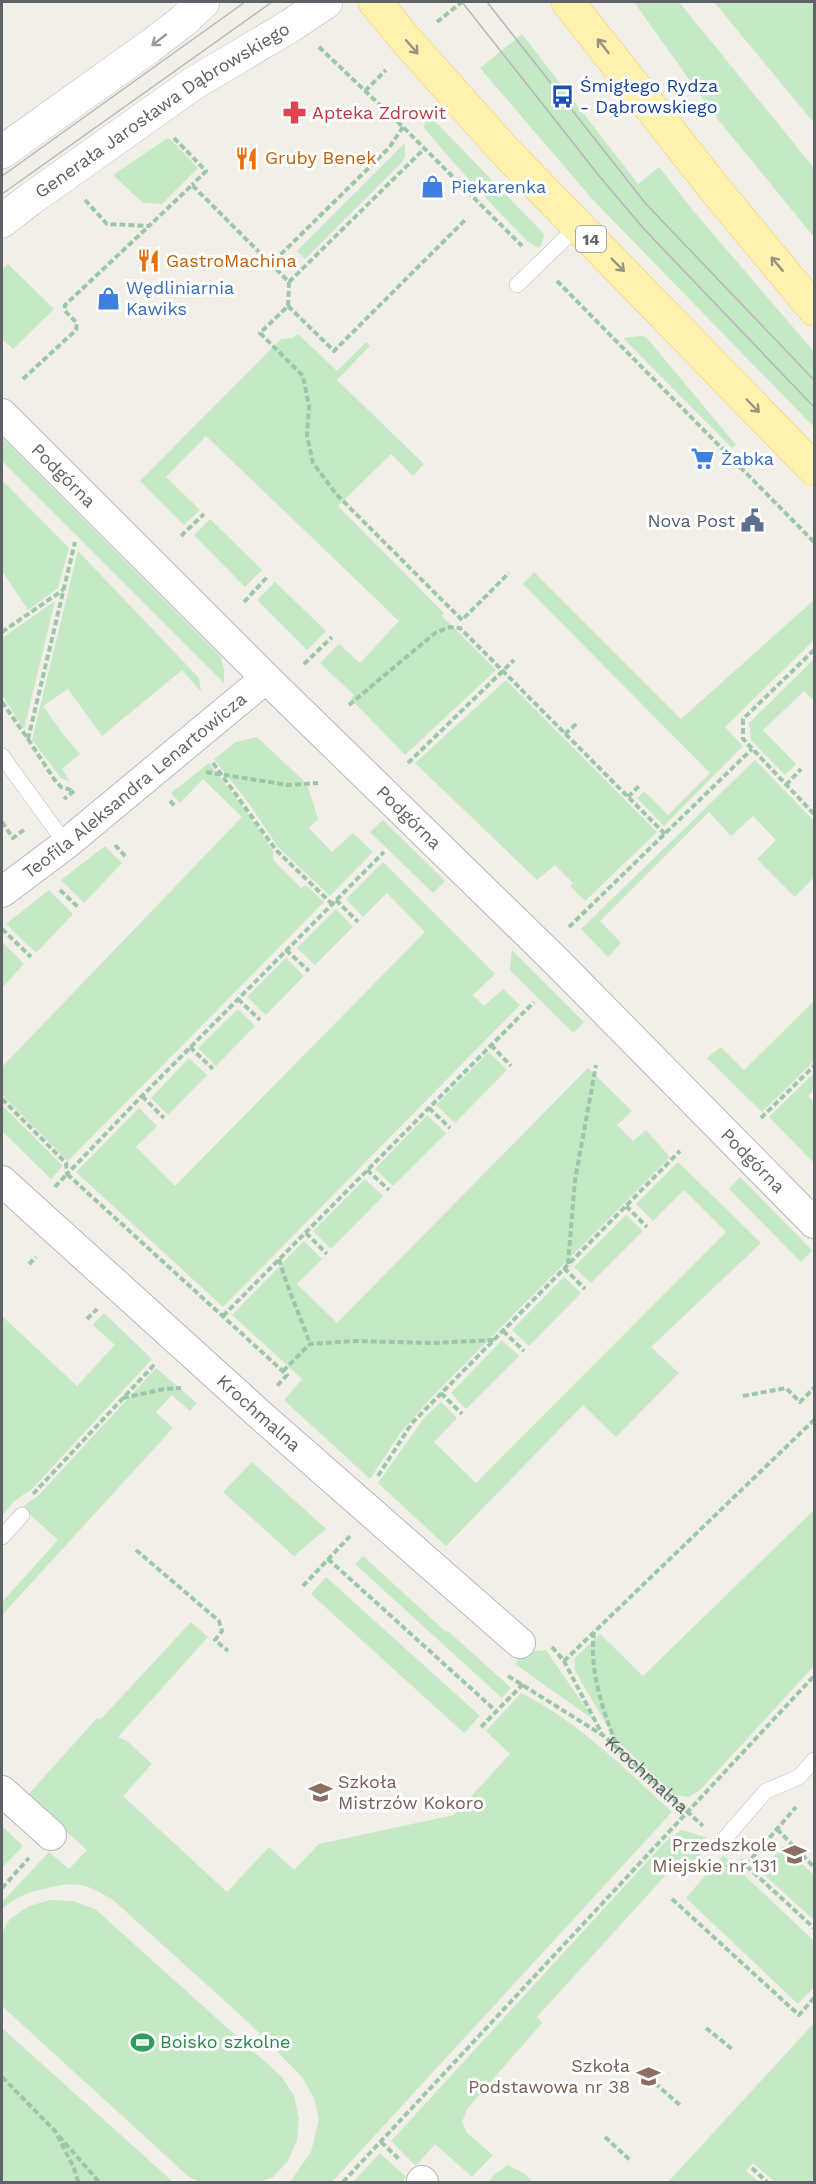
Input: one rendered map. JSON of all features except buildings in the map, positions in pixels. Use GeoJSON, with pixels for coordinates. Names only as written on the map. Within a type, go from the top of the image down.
{"type":"FeatureCollection","features":[{"type":"Feature","properties":{"kind":"main road","name":"14"},"geometry":{"type":"LineString","coordinates":[[375,2],[407,42],[505,151],[814,469]]}},
{"type":"Feature","properties":{"kind":"main road"},"geometry":{"type":"LineString","coordinates":[[568,2],[714,188],[814,309]]}},
{"type":"Feature","properties":{"kind":"street"},"geometry":{"type":"LineString","coordinates":[[2,152],[149,47],[203,2]]}},
{"type":"Feature","properties":{"kind":"street","name":"Generała Jarosława Dąbrowskiego"},"geometry":{"type":"LineString","coordinates":[[2,221],[194,83],[326,2]]}},
{"type":"Feature","properties":{"kind":"street","name":"Podgórna"},"geometry":{"type":"LineString","coordinates":[[2,414],[266,678],[555,960],[814,1223]]}},
{"type":"Feature","properties":{"kind":"street","name":"Teofila Aleksandra Lenartowicza"},"geometry":{"type":"LineString","coordinates":[[2,892],[66,844],[266,678]]}},
{"type":"Feature","properties":{"kind":"street","name":"Krochmalna"},"geometry":{"type":"LineString","coordinates":[[2,1181],[258,1413],[532,1643]]}},
{"type":"Feature","properties":{"kind":"street"},"geometry":{"type":"LineString","coordinates":[[2,1791],[51,1835]]}},
{"type":"Feature","properties":{"kind":"lane"},"geometry":{"type":"LineString","coordinates":[[517,285],[578,226]]}},
{"type":"Feature","properties":{"kind":"lane"},"geometry":{"type":"LineString","coordinates":[[2,756],[66,844]]}},
{"type":"Feature","properties":{"kind":"lane"},"geometry":{"type":"LineString","coordinates":[[2,1537],[22,1515]]}},
{"type":"Feature","properties":{"kind":"lane"},"geometry":{"type":"LineString","coordinates":[[721,1843],[766,1791],[799,1777],[814,1760]]}},
{"type":"Feature","properties":{"kind":"path"},"geometry":{"type":"LineString","coordinates":[[316,44],[403,127],[814,542]]}},
{"type":"Feature","properties":{"kind":"path"},"geometry":{"type":"LineString","coordinates":[[365,91],[387,70]]}},
{"type":"Feature","properties":{"kind":"path"},"geometry":{"type":"LineString","coordinates":[[271,264],[389,148],[403,127]]}},
{"type":"Feature","properties":{"kind":"path"},"geometry":{"type":"LineString","coordinates":[[23,379],[76,330],[77,323],[65,311],[65,305],[206,171],[171,135]]}},
{"type":"Feature","properties":{"kind":"path"},"geometry":{"type":"LineString","coordinates":[[424,148],[289,282],[288,306],[261,333],[303,376],[309,406],[307,436],[313,463],[336,494],[462,620],[509,573]]}},
{"type":"Feature","properties":{"kind":"path"},"geometry":{"type":"LineString","coordinates":[[192,184],[289,282]]}},
{"type":"Feature","properties":{"kind":"path"},"geometry":{"type":"LineString","coordinates":[[80,194],[107,224],[149,226]]}},
{"type":"Feature","properties":{"kind":"path"},"geometry":{"type":"LineString","coordinates":[[288,306],[334,351],[465,220]]}},
{"type":"Feature","properties":{"kind":"path"},"geometry":{"type":"LineString","coordinates":[[181,536],[204,514]]}},
{"type":"Feature","properties":{"kind":"path"},"geometry":{"type":"LineString","coordinates":[[2,702],[28,739],[75,542]]}},
{"type":"Feature","properties":{"kind":"path"},"geometry":{"type":"LineString","coordinates":[[244,602],[268,576]]}},
{"type":"Feature","properties":{"kind":"path"},"geometry":{"type":"LineString","coordinates":[[2,632],[63,590]]}},
{"type":"Feature","properties":{"kind":"path"},"geometry":{"type":"LineString","coordinates":[[349,705],[435,633],[450,627],[460,628],[665,834]]}},
{"type":"Feature","properties":{"kind":"path"},"geometry":{"type":"LineString","coordinates":[[304,664],[332,637]]}},
{"type":"Feature","properties":{"kind":"path"},"geometry":{"type":"LineString","coordinates":[[814,650],[743,719],[743,739],[814,814]]}},
{"type":"Feature","properties":{"kind":"path"},"geometry":{"type":"LineString","coordinates":[[408,763],[514,660]]}},
{"type":"Feature","properties":{"kind":"path"},"geometry":{"type":"LineString","coordinates":[[565,734],[577,723]]}},
{"type":"Feature","properties":{"kind":"path"},"geometry":{"type":"LineString","coordinates":[[569,927],[752,749]]}},
{"type":"Feature","properties":{"kind":"path"},"geometry":{"type":"LineString","coordinates":[[212,760],[276,850],[332,904]]}},
{"type":"Feature","properties":{"kind":"path"},"geometry":{"type":"LineString","coordinates":[[786,785],[801,769]]}},
{"type":"Feature","properties":{"kind":"path"},"geometry":{"type":"LineString","coordinates":[[198,771],[288,785],[318,783]]}},
{"type":"Feature","properties":{"kind":"path"},"geometry":{"type":"LineString","coordinates":[[628,797],[639,786]]}},
{"type":"Feature","properties":{"kind":"path"},"geometry":{"type":"LineString","coordinates":[[2,1099],[66,1163],[67,1174],[384,852]]}},
{"type":"Feature","properties":{"kind":"path"},"geometry":{"type":"LineString","coordinates":[[58,888],[79,908]]}},
{"type":"Feature","properties":{"kind":"path"},"geometry":{"type":"LineString","coordinates":[[336,900],[358,922]]}},
{"type":"Feature","properties":{"kind":"path"},"geometry":{"type":"LineString","coordinates":[[2,929],[31,957]]}},
{"type":"Feature","properties":{"kind":"path"},"geometry":{"type":"LineString","coordinates":[[286,950],[309,971]]}},
{"type":"Feature","properties":{"kind":"path"},"geometry":{"type":"LineString","coordinates":[[238,999],[260,1020]]}},
{"type":"Feature","properties":{"kind":"path"},"geometry":{"type":"LineString","coordinates":[[223,1316],[534,1002]]}},
{"type":"Feature","properties":{"kind":"path"},"geometry":{"type":"LineString","coordinates":[[490,1045],[511,1066]]}},
{"type":"Feature","properties":{"kind":"path"},"geometry":{"type":"LineString","coordinates":[[190,1047],[213,1069]]}},
{"type":"Feature","properties":{"kind":"path"},"geometry":{"type":"LineString","coordinates":[[568,1264],[575,1180],[596,1065]]}},
{"type":"Feature","properties":{"kind":"path"},"geometry":{"type":"LineString","coordinates":[[761,1118],[814,1066]]}},
{"type":"Feature","properties":{"kind":"path"},"geometry":{"type":"LineString","coordinates":[[142,1096],[164,1118]]}},
{"type":"Feature","properties":{"kind":"path"},"geometry":{"type":"LineString","coordinates":[[429,1108],[450,1128]]}},
{"type":"Feature","properties":{"kind":"path"},"geometry":{"type":"LineString","coordinates":[[376,1478],[412,1423],[680,1151]]}},
{"type":"Feature","properties":{"kind":"path"},"geometry":{"type":"LineString","coordinates":[[368,1170],[389,1190]]}},
{"type":"Feature","properties":{"kind":"path"},"geometry":{"type":"LineString","coordinates":[[626,1206],[647,1227]]}},
{"type":"Feature","properties":{"kind":"path"},"geometry":{"type":"LineString","coordinates":[[306,1233],[327,1254]]}},
{"type":"Feature","properties":{"kind":"path"},"geometry":{"type":"LineString","coordinates":[[279,1259],[284,1280],[297,1305],[310,1344]]}},
{"type":"Feature","properties":{"kind":"path"},"geometry":{"type":"LineString","coordinates":[[564,1268],[585,1289]]}},
{"type":"Feature","properties":{"kind":"path"},"geometry":{"type":"LineString","coordinates":[[503,1331],[524,1352]]}},
{"type":"Feature","properties":{"kind":"path"},"geometry":{"type":"LineString","coordinates":[[282,1371],[310,1344],[355,1341],[433,1343],[494,1340]]}},
{"type":"Feature","properties":{"kind":"path"},"geometry":{"type":"LineString","coordinates":[[26,1499],[36,1492],[161,1359]]}},
{"type":"Feature","properties":{"kind":"path"},"geometry":{"type":"LineString","coordinates":[[123,1398],[164,1389],[186,1388]]}},
{"type":"Feature","properties":{"kind":"path"},"geometry":{"type":"LineString","coordinates":[[743,1396],[786,1388],[800,1402],[814,1388]]}},
{"type":"Feature","properties":{"kind":"path"},"geometry":{"type":"LineString","coordinates":[[441,1393],[462,1414]]}},
{"type":"Feature","properties":{"kind":"path"},"geometry":{"type":"LineString","coordinates":[[564,1661],[814,1420]]}},
{"type":"Feature","properties":{"kind":"path"},"geometry":{"type":"LineString","coordinates":[[792,1441],[797,1447]]}},
{"type":"Feature","properties":{"kind":"path"},"geometry":{"type":"LineString","coordinates":[[738,1493],[743,1499]]}},
{"type":"Feature","properties":{"kind":"path"},"geometry":{"type":"LineString","coordinates":[[303,1586],[353,1533]]}},
{"type":"Feature","properties":{"kind":"path"},"geometry":{"type":"LineString","coordinates":[[681,1549],[686,1554]]}},
{"type":"Feature","properties":{"kind":"path"},"geometry":{"type":"LineString","coordinates":[[136,1550],[219,1621],[222,1631],[215,1640],[228,1651]]}},
{"type":"Feature","properties":{"kind":"path"},"geometry":{"type":"LineString","coordinates":[[328,1559],[496,1712],[481,1727]]}},
{"type":"Feature","properties":{"kind":"path"},"geometry":{"type":"LineString","coordinates":[[626,1602],[631,1608]]}},
{"type":"Feature","properties":{"kind":"path"},"geometry":{"type":"LineString","coordinates":[[594,1632],[592,1664],[607,1721],[619,1750]]}},
{"type":"Feature","properties":{"kind":"path"},"geometry":{"type":"LineString","coordinates":[[532,1643],[552,1647],[564,1661],[604,1736]]}},
{"type":"Feature","properties":{"kind":"path"},"geometry":{"type":"LineString","coordinates":[[343,2182],[814,1676]]}},
{"type":"Feature","properties":{"kind":"path","name":"Krochmalna"},"geometry":{"type":"LineString","coordinates":[[496,1712],[523,1684],[604,1736],[814,1928]]}},
{"type":"Feature","properties":{"kind":"path"},"geometry":{"type":"LineString","coordinates":[[746,1865],[800,1803]]}},
{"type":"Feature","properties":{"kind":"path"},"geometry":{"type":"LineString","coordinates":[[777,1829],[814,1867]]}},
{"type":"Feature","properties":{"kind":"path"},"geometry":{"type":"LineString","coordinates":[[2,1888],[51,1835]]}},
{"type":"Feature","properties":{"kind":"path"},"geometry":{"type":"LineString","coordinates":[[672,1899],[799,2015],[814,1998]]}},
{"type":"Feature","properties":{"kind":"path"},"geometry":{"type":"LineString","coordinates":[[706,2028],[732,2049]]}},
{"type":"Feature","properties":{"kind":"path"},"geometry":{"type":"LineString","coordinates":[[2,2077],[55,2131],[99,2182]]}},
{"type":"Feature","properties":{"kind":"path"},"geometry":{"type":"LineString","coordinates":[[655,2083],[681,2106]]}},
{"type":"Feature","properties":{"kind":"path"},"geometry":{"type":"LineString","coordinates":[[55,2131],[74,2168],[78,2182]]}},
{"type":"Feature","properties":{"kind":"path"},"geometry":{"type":"LineString","coordinates":[[605,2137],[631,2161]]}},
{"type":"Feature","properties":{"kind":"path"},"geometry":{"type":"LineString","coordinates":[[752,2168],[768,2182]]}},
{"type":"Feature","properties":{"kind":"green space"},"geometry":{"type":"Polygon","coordinates":[[[634,2],[679,2],[814,168],[814,237],[716,117],[634,2]]]}},
{"type":"Feature","properties":{"kind":"green space"},"geometry":{"type":"Polygon","coordinates":[[[714,2],[814,2],[814,123],[714,2]]]}},
{"type":"Feature","properties":{"kind":"green space"},"geometry":{"type":"Polygon","coordinates":[[[522,34],[638,184],[659,167],[691,208],[814,352],[814,427],[594,201],[480,68],[522,34]]]}},
{"type":"Feature","properties":{"kind":"green space"},"geometry":{"type":"Polygon","coordinates":[[[431,117],[544,234],[539,248],[528,242],[501,214],[424,128],[425,122],[431,117]]]}},
{"type":"Feature","properties":{"kind":"green space"},"geometry":{"type":"Polygon","coordinates":[[[166,139],[170,139],[198,168],[162,204],[143,203],[113,175],[166,139]]]}},
{"type":"Feature","properties":{"kind":"green space"},"geometry":{"type":"Polygon","coordinates":[[[405,143],[405,156],[402,162],[305,259],[297,251],[405,143]]]}},
{"type":"Feature","properties":{"kind":"green space"},"geometry":{"type":"Polygon","coordinates":[[[8,264],[54,309],[13,349],[2,339],[2,270],[8,264]]]}},
{"type":"Feature","properties":{"kind":"green space"},"geometry":{"type":"Polygon","coordinates":[[[298,334],[337,371],[366,342],[370,346],[337,380],[424,464],[413,476],[391,454],[338,506],[444,613],[442,616],[496,670],[405,755],[351,699],[354,695],[320,663],[339,644],[360,663],[399,621],[206,436],[166,477],[200,510],[184,525],[140,481],[281,339],[293,338],[298,334]]]}},
{"type":"Feature","properties":{"kind":"green space"},"geometry":{"type":"Polygon","coordinates":[[[646,337],[736,445],[732,448],[623,338],[646,337]]]}},
{"type":"Feature","properties":{"kind":"green space"},"geometry":{"type":"Polygon","coordinates":[[[2,438],[221,657],[224,683],[2,461],[2,438]]]}},
{"type":"Feature","properties":{"kind":"green space"},"geometry":{"type":"Polygon","coordinates":[[[2,480],[69,548],[58,588],[28,610],[2,571],[2,480]]]}},
{"type":"Feature","properties":{"kind":"green space"},"geometry":{"type":"Polygon","coordinates":[[[210,519],[262,570],[245,587],[194,535],[210,519]]]}},
{"type":"Feature","properties":{"kind":"green space"},"geometry":{"type":"Polygon","coordinates":[[[78,551],[199,678],[201,692],[182,670],[102,736],[68,689],[43,706],[80,754],[62,769],[70,782],[61,778],[32,740],[78,551]]]}},
{"type":"Feature","properties":{"kind":"green space"},"geometry":{"type":"Polygon","coordinates":[[[534,572],[681,719],[814,600],[814,640],[725,727],[743,746],[664,826],[637,798],[644,791],[668,815],[710,773],[523,584],[534,572]]]}},
{"type":"Feature","properties":{"kind":"green space"},"geometry":{"type":"Polygon","coordinates":[[[275,582],[326,631],[307,650],[257,600],[275,582]]]}},
{"type":"Feature","properties":{"kind":"green space"},"geometry":{"type":"Polygon","coordinates":[[[55,601],[24,729],[2,695],[2,638],[55,601]]]}},
{"type":"Feature","properties":{"kind":"green space"},"geometry":{"type":"Polygon","coordinates":[[[814,659],[814,701],[804,691],[763,730],[796,764],[785,775],[751,740],[749,723],[814,659]]]}},
{"type":"Feature","properties":{"kind":"green space"},"geometry":{"type":"Polygon","coordinates":[[[506,680],[657,832],[585,901],[570,886],[573,883],[555,865],[537,880],[415,763],[506,680]]]}},
{"type":"Feature","properties":{"kind":"green space"},"geometry":{"type":"Polygon","coordinates":[[[257,737],[307,784],[318,819],[309,828],[332,852],[353,833],[373,852],[330,896],[278,847],[250,805],[214,759],[236,742],[257,737]]]}},
{"type":"Feature","properties":{"kind":"green space"},"geometry":{"type":"Polygon","coordinates":[[[755,760],[814,821],[814,879],[795,897],[757,859],[776,840],[753,816],[731,836],[709,812],[600,921],[621,943],[608,957],[581,929],[755,760]]]}},
{"type":"Feature","properties":{"kind":"green space"},"geometry":{"type":"Polygon","coordinates":[[[209,763],[273,851],[273,860],[301,888],[306,885],[324,902],[68,1161],[2,1095],[2,1067],[242,817],[203,779],[180,803],[171,793],[209,763]]]}},
{"type":"Feature","properties":{"kind":"green space"},"geometry":{"type":"Polygon","coordinates":[[[383,820],[445,881],[433,893],[370,832],[383,820]]]}},
{"type":"Feature","properties":{"kind":"green space"},"geometry":{"type":"Polygon","coordinates":[[[105,846],[122,863],[84,903],[61,880],[105,846]]]}},
{"type":"Feature","properties":{"kind":"green space"},"geometry":{"type":"Polygon","coordinates":[[[383,862],[495,974],[473,995],[484,1006],[503,989],[520,1005],[223,1307],[76,1172],[139,1108],[157,1126],[136,1147],[175,1186],[425,932],[387,893],[363,917],[346,899],[383,862]]]}},
{"type":"Feature","properties":{"kind":"green space"},"geometry":{"type":"Polygon","coordinates":[[[49,890],[73,914],[36,953],[6,924],[49,890]]]}},
{"type":"Feature","properties":{"kind":"green space"},"geometry":{"type":"Polygon","coordinates":[[[336,909],[353,927],[315,965],[297,948],[336,909]]]}},
{"type":"Feature","properties":{"kind":"green space"},"geometry":{"type":"Polygon","coordinates":[[[2,942],[24,964],[2,988],[2,942]]]}},
{"type":"Feature","properties":{"kind":"green space"},"geometry":{"type":"Polygon","coordinates":[[[512,950],[584,1022],[573,1033],[510,970],[512,950]]]}},
{"type":"Feature","properties":{"kind":"green space"},"geometry":{"type":"Polygon","coordinates":[[[286,958],[304,976],[266,1015],[247,997],[286,958]]]}},
{"type":"Feature","properties":{"kind":"green space"},"geometry":{"type":"Polygon","coordinates":[[[814,1001],[814,1061],[762,1112],[707,1058],[721,1047],[744,1070],[814,1001]]]}},
{"type":"Feature","properties":{"kind":"green space"},"geometry":{"type":"Polygon","coordinates":[[[238,1009],[255,1026],[216,1066],[198,1048],[238,1009]]]}},
{"type":"Feature","properties":{"kind":"green space"},"geometry":{"type":"Polygon","coordinates":[[[489,1052],[507,1070],[455,1123],[436,1105],[489,1052]]]}},
{"type":"Feature","properties":{"kind":"green space"},"geometry":{"type":"Polygon","coordinates":[[[189,1058],[207,1075],[168,1115],[151,1098],[189,1058]]]}},
{"type":"Feature","properties":{"kind":"green space"},"geometry":{"type":"Polygon","coordinates":[[[588,1068],[632,1111],[617,1125],[633,1141],[646,1130],[670,1157],[432,1397],[401,1432],[370,1479],[284,1400],[302,1379],[232,1315],[304,1241],[322,1259],[297,1284],[337,1323],[588,1068]]]}},
{"type":"Feature","properties":{"kind":"green space"},"geometry":{"type":"Polygon","coordinates":[[[814,1073],[814,1089],[808,1096],[814,1103],[814,1163],[769,1117],[814,1073]]]}},
{"type":"Feature","properties":{"kind":"green space"},"geometry":{"type":"Polygon","coordinates":[[[2,1105],[63,1166],[51,1179],[2,1131],[2,1105]]]}},
{"type":"Feature","properties":{"kind":"green space"},"geometry":{"type":"Polygon","coordinates":[[[427,1115],[446,1133],[393,1186],[375,1169],[427,1115]]]}},
{"type":"Feature","properties":{"kind":"green space"},"geometry":{"type":"Polygon","coordinates":[[[678,1162],[761,1243],[651,1347],[679,1373],[616,1437],[583,1405],[446,1546],[378,1483],[424,1418],[441,1402],[457,1418],[434,1442],[476,1483],[726,1232],[684,1190],[653,1221],[636,1204],[678,1162]]]}},
{"type":"Feature","properties":{"kind":"green space"},"geometry":{"type":"Polygon","coordinates":[[[740,1177],[812,1250],[801,1262],[729,1189],[740,1177]]]}},
{"type":"Feature","properties":{"kind":"green space"},"geometry":{"type":"Polygon","coordinates":[[[365,1179],[383,1196],[331,1249],[313,1231],[365,1179]]]}},
{"type":"Feature","properties":{"kind":"green space"},"geometry":{"type":"Polygon","coordinates":[[[626,1215],[643,1231],[591,1283],[574,1267],[626,1215]]]}},
{"type":"Feature","properties":{"kind":"green space"},"geometry":{"type":"Polygon","coordinates":[[[564,1277],[581,1293],[529,1346],[512,1330],[564,1277]]]}},
{"type":"Feature","properties":{"kind":"green space"},"geometry":{"type":"Polygon","coordinates":[[[104,1313],[152,1359],[32,1489],[14,1501],[2,1516],[2,1316],[77,1386],[115,1345],[93,1325],[104,1313]]]}},
{"type":"Feature","properties":{"kind":"green space"},"geometry":{"type":"Polygon","coordinates":[[[502,1340],[519,1356],[466,1409],[451,1393],[502,1340]]]}},
{"type":"Feature","properties":{"kind":"green space"},"geometry":{"type":"Polygon","coordinates":[[[156,1368],[197,1403],[190,1411],[172,1395],[156,1412],[173,1428],[2,1615],[2,1602],[58,1540],[22,1507],[38,1496],[156,1368]]]}},
{"type":"Feature","properties":{"kind":"green space"},"geometry":{"type":"Polygon","coordinates":[[[252,1462],[326,1529],[294,1556],[223,1492],[252,1462]]]}},
{"type":"Feature","properties":{"kind":"green space"},"geometry":{"type":"Polygon","coordinates":[[[814,1510],[814,1666],[700,1790],[689,1797],[675,1795],[615,1739],[574,1669],[575,1658],[600,1634],[643,1676],[814,1510]]]}},
{"type":"Feature","properties":{"kind":"green space"},"geometry":{"type":"Polygon","coordinates":[[[363,1556],[511,1688],[502,1698],[355,1564],[363,1556]]]}},
{"type":"Feature","properties":{"kind":"green space"},"geometry":{"type":"Polygon","coordinates":[[[326,1577],[480,1716],[464,1733],[311,1594],[326,1577]]]}},
{"type":"Feature","properties":{"kind":"green space"},"geometry":{"type":"Polygon","coordinates":[[[191,1622],[208,1637],[118,1737],[127,1741],[152,1764],[123,1796],[227,1892],[269,1847],[294,1870],[319,1844],[454,1815],[510,1754],[486,1731],[521,1693],[582,1732],[672,1812],[332,2182],[290,2182],[311,2152],[319,2119],[314,2098],[303,2078],[248,2022],[113,1900],[87,1886],[72,1884],[25,1895],[2,1909],[2,1902],[49,1852],[69,1869],[87,1850],[27,1796],[97,1718],[101,1719],[191,1622]]]}},
{"type":"Feature","properties":{"kind":"green space"},"geometry":{"type":"Polygon","coordinates":[[[546,1650],[594,1720],[515,1664],[523,1652],[546,1650]]]}},
{"type":"Feature","properties":{"kind":"green space"},"geometry":{"type":"Polygon","coordinates":[[[2,1826],[23,1846],[2,1868],[2,1826]]]}},
{"type":"Feature","properties":{"kind":"green space"},"geometry":{"type":"Polygon","coordinates":[[[681,1830],[705,1837],[710,1845],[692,1863],[683,1856],[537,2017],[542,2023],[468,2108],[462,2122],[467,2133],[493,2155],[472,2177],[435,2144],[416,2166],[391,2141],[666,1841],[681,1830]]]}},
{"type":"Feature","properties":{"kind":"green space"},"geometry":{"type":"Polygon","coordinates":[[[783,1846],[814,1875],[814,1920],[760,1871],[783,1846]]]}},
{"type":"Feature","properties":{"kind":"green space"},"geometry":{"type":"Polygon","coordinates":[[[723,1855],[814,1941],[814,1987],[798,2004],[686,1898],[723,1855]]]}},
{"type":"Feature","properties":{"kind":"green space","name":"Boisko szkolne"},"geometry":{"type":"Polygon","coordinates":[[[51,1900],[73,1901],[95,1909],[282,2077],[294,2096],[299,2118],[297,2140],[288,2161],[273,2177],[261,2182],[200,2182],[189,2177],[2,2006],[2,1932],[10,1919],[29,1906],[51,1900]]]}},
{"type":"Feature","properties":{"kind":"green space"},"geometry":{"type":"Polygon","coordinates":[[[814,2023],[814,2182],[775,2182],[753,2163],[746,2171],[759,2182],[668,2182],[814,2023]]]}},
{"type":"Feature","properties":{"kind":"green space"},"geometry":{"type":"Polygon","coordinates":[[[2,2028],[173,2182],[2,2182],[2,2028]]]}},
{"type":"Feature","properties":{"kind":"green space"},"geometry":{"type":"Polygon","coordinates":[[[380,2153],[406,2177],[402,2182],[353,2182],[380,2153]]]}},
{"type":"Feature","properties":{"kind":"green space"},"geometry":{"type":"Polygon","coordinates":[[[508,2165],[525,2174],[533,2182],[488,2182],[508,2165]]]}},
{"type":"Feature","properties":{"kind":"tram line"},"geometry":{"type":"LineString","coordinates":[[2,176],[245,2]]}},
{"type":"Feature","properties":{"kind":"tram line"},"geometry":{"type":"LineString","coordinates":[[2,194],[272,2]]}},
{"type":"Feature","properties":{"kind":"tram line"},"geometry":{"type":"LineString","coordinates":[[462,2],[600,177],[644,229],[814,407]]}},
{"type":"Feature","properties":{"kind":"tram line"},"geometry":{"type":"LineString","coordinates":[[487,2],[646,204],[814,380]]}},
{"type":"Feature","properties":{"kind":"place","name":"Śmigłego Rydza - Dąbrowskiego"},"geometry":{"type":"Point","coordinates":[562,96]}},
{"type":"Feature","properties":{"kind":"place","name":"Apteka Zdrowit"},"geometry":{"type":"Point","coordinates":[294,113]}},
{"type":"Feature","properties":{"kind":"place","name":"Gruby Benek"},"geometry":{"type":"Point","coordinates":[247,158]}},
{"type":"Feature","properties":{"kind":"place","name":"Piekarenka"},"geometry":{"type":"Point","coordinates":[433,187]}},
{"type":"Feature","properties":{"kind":"place","name":"GastroMachina"},"geometry":{"type":"Point","coordinates":[148,261]}},
{"type":"Feature","properties":{"kind":"place","name":"Wędliniarnia Kawiks"},"geometry":{"type":"Point","coordinates":[108,298]}},
{"type":"Feature","properties":{"kind":"place","name":"Żabka"},"geometry":{"type":"Point","coordinates":[703,459]}},
{"type":"Feature","properties":{"kind":"place","name":"Nova Post"},"geometry":{"type":"Point","coordinates":[753,521]}},
{"type":"Feature","properties":{"kind":"place","name":"Szkoła Mistrzów Kokoro"},"geometry":{"type":"Point","coordinates":[320,1792]}},
{"type":"Feature","properties":{"kind":"place","name":"Przedszkole Miejskie nr 131"},"geometry":{"type":"Point","coordinates":[795,1855]}},
{"type":"Feature","properties":{"kind":"place","name":"Boisko szkolne"},"geometry":{"type":"Point","coordinates":[142,2042]}},
{"type":"Feature","properties":{"kind":"place","name":"Szkoła Podstawowa nr 38"},"geometry":{"type":"Point","coordinates":[648,2076]}}]}
